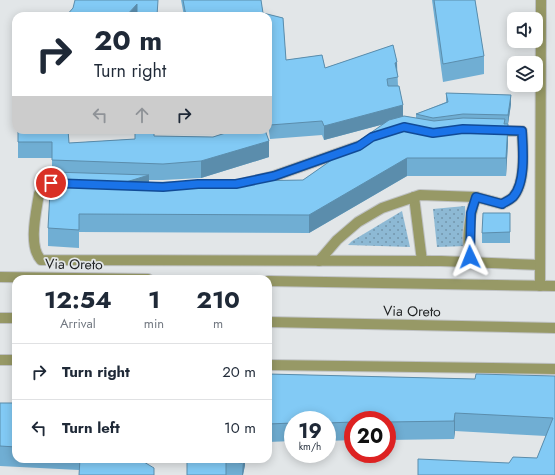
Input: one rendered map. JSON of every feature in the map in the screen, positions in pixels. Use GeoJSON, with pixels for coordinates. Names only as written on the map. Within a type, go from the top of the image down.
{"type":"FeatureCollection","features":[{"type":"Feature","properties":{"kind":"street"},"geometry":{"type":"LineString","coordinates":[[540,286],[541,0]]}},
{"type":"Feature","properties":{"kind":"street"},"geometry":{"type":"LineString","coordinates":[[319,261],[337,240],[358,222],[382,208],[420,195],[476,197],[502,204],[513,197],[520,184],[522,169],[522,131],[486,130]]}},
{"type":"Feature","properties":{"kind":"street"},"geometry":{"type":"LineString","coordinates":[[236,184],[274,176],[359,146],[365,142]]}},
{"type":"Feature","properties":{"kind":"street"},"geometry":{"type":"LineString","coordinates":[[74,184],[51,183],[43,188],[39,194],[34,238],[36,254],[42,260],[422,261],[540,265]]}},
{"type":"Feature","properties":{"kind":"street"},"geometry":{"type":"LineString","coordinates":[[414,197],[422,261]]}},
{"type":"Feature","properties":{"kind":"street"},"geometry":{"type":"LineString","coordinates":[[475,263],[470,257],[469,236],[471,213],[476,197]]}},
{"type":"Feature","properties":{"kind":"street","name":"Via Oreto"},"geometry":{"type":"LineString","coordinates":[[0,277],[12,277]]}},
{"type":"Feature","properties":{"kind":"street","name":"Via Oreto"},"geometry":{"type":"LineString","coordinates":[[272,281],[555,286]]}},
{"type":"Feature","properties":{"kind":"street"},"geometry":{"type":"LineString","coordinates":[[0,318],[12,318]]}},
{"type":"Feature","properties":{"kind":"street","name":"Via Oreto"},"geometry":{"type":"LineString","coordinates":[[272,322],[555,328]]}},
{"type":"Feature","properties":{"kind":"street"},"geometry":{"type":"LineString","coordinates":[[0,360],[12,360]]}},
{"type":"Feature","properties":{"kind":"street"},"geometry":{"type":"LineString","coordinates":[[272,365],[555,369]]}},
{"type":"Feature","properties":{"kind":"shaded area"},"geometry":{"type":"Polygon","coordinates":[[[465,206],[467,246],[437,247],[433,209],[465,206]]]}},
{"type":"Feature","properties":{"kind":"shaded area"},"geometry":{"type":"Polygon","coordinates":[[[402,211],[410,247],[348,245],[352,241],[402,211]]]}},
{"type":"Feature","properties":{"kind":"building"},"geometry":{"type":"Polygon","coordinates":[[[75,0],[158,0],[157,12],[137,12],[137,4],[130,12],[70,12],[73,8],[75,0]]]}},
{"type":"Feature","properties":{"kind":"building"},"geometry":{"type":"Polygon","coordinates":[[[183,0],[261,0],[263,12],[185,12],[183,0]]]}},
{"type":"Feature","properties":{"kind":"building"},"geometry":{"type":"Polygon","coordinates":[[[434,0],[475,0],[484,56],[443,64],[434,0]]]}},
{"type":"Feature","properties":{"kind":"building"},"geometry":{"type":"Polygon","coordinates":[[[272,15],[283,18],[286,60],[322,55],[325,68],[393,45],[397,62],[395,63],[398,77],[387,79],[388,86],[399,86],[403,105],[324,126],[322,121],[272,125],[272,15]]]}},
{"type":"Feature","properties":{"kind":"building"},"geometry":{"type":"Polygon","coordinates":[[[446,93],[511,95],[508,115],[463,114],[433,118],[416,114],[448,102],[446,93]]]}},
{"type":"Feature","properties":{"kind":"building"},"geometry":{"type":"Polygon","coordinates":[[[404,116],[434,121],[463,118],[505,119],[504,124],[508,124],[506,158],[407,158],[309,215],[79,214],[79,230],[48,228],[51,173],[53,172],[149,175],[126,183],[303,180],[389,120],[404,116]]]}},
{"type":"Feature","properties":{"kind":"building"},"geometry":{"type":"Polygon","coordinates":[[[18,134],[68,134],[69,143],[135,139],[135,134],[154,134],[154,136],[213,137],[222,134],[266,134],[269,141],[201,161],[163,164],[52,160],[52,142],[18,142],[18,134]]]}},
{"type":"Feature","properties":{"kind":"building"},"geometry":{"type":"Polygon","coordinates":[[[483,213],[510,213],[510,232],[482,233],[483,213]]]}},
{"type":"Feature","properties":{"kind":"building"},"geometry":{"type":"Polygon","coordinates":[[[272,374],[475,379],[476,374],[555,376],[555,475],[418,475],[418,459],[509,463],[513,457],[537,458],[553,418],[455,413],[454,421],[396,422],[396,411],[344,411],[344,422],[336,423],[336,411],[284,411],[284,423],[272,424],[272,374]]]}},
{"type":"Feature","properties":{"kind":"building"},"geometry":{"type":"Polygon","coordinates":[[[0,403],[12,403],[12,447],[0,446],[0,403]]]}},
{"type":"Feature","properties":{"kind":"building"},"geometry":{"type":"Polygon","coordinates":[[[80,463],[146,463],[154,468],[154,475],[79,475],[80,463]]]}},
{"type":"Feature","properties":{"kind":"building"},"geometry":{"type":"Polygon","coordinates":[[[187,463],[226,463],[226,475],[187,475],[187,463]]]}},
{"type":"Feature","properties":{"kind":"route"},"geometry":{"type":"LineString","coordinates":[[51,183],[163,187],[198,184],[236,184],[257,181],[274,176],[359,146],[372,137],[404,127],[416,128],[433,133],[463,129],[511,132],[522,131],[523,146],[520,184],[513,197],[502,204],[476,197],[471,213],[469,236],[470,257]]}}]}
